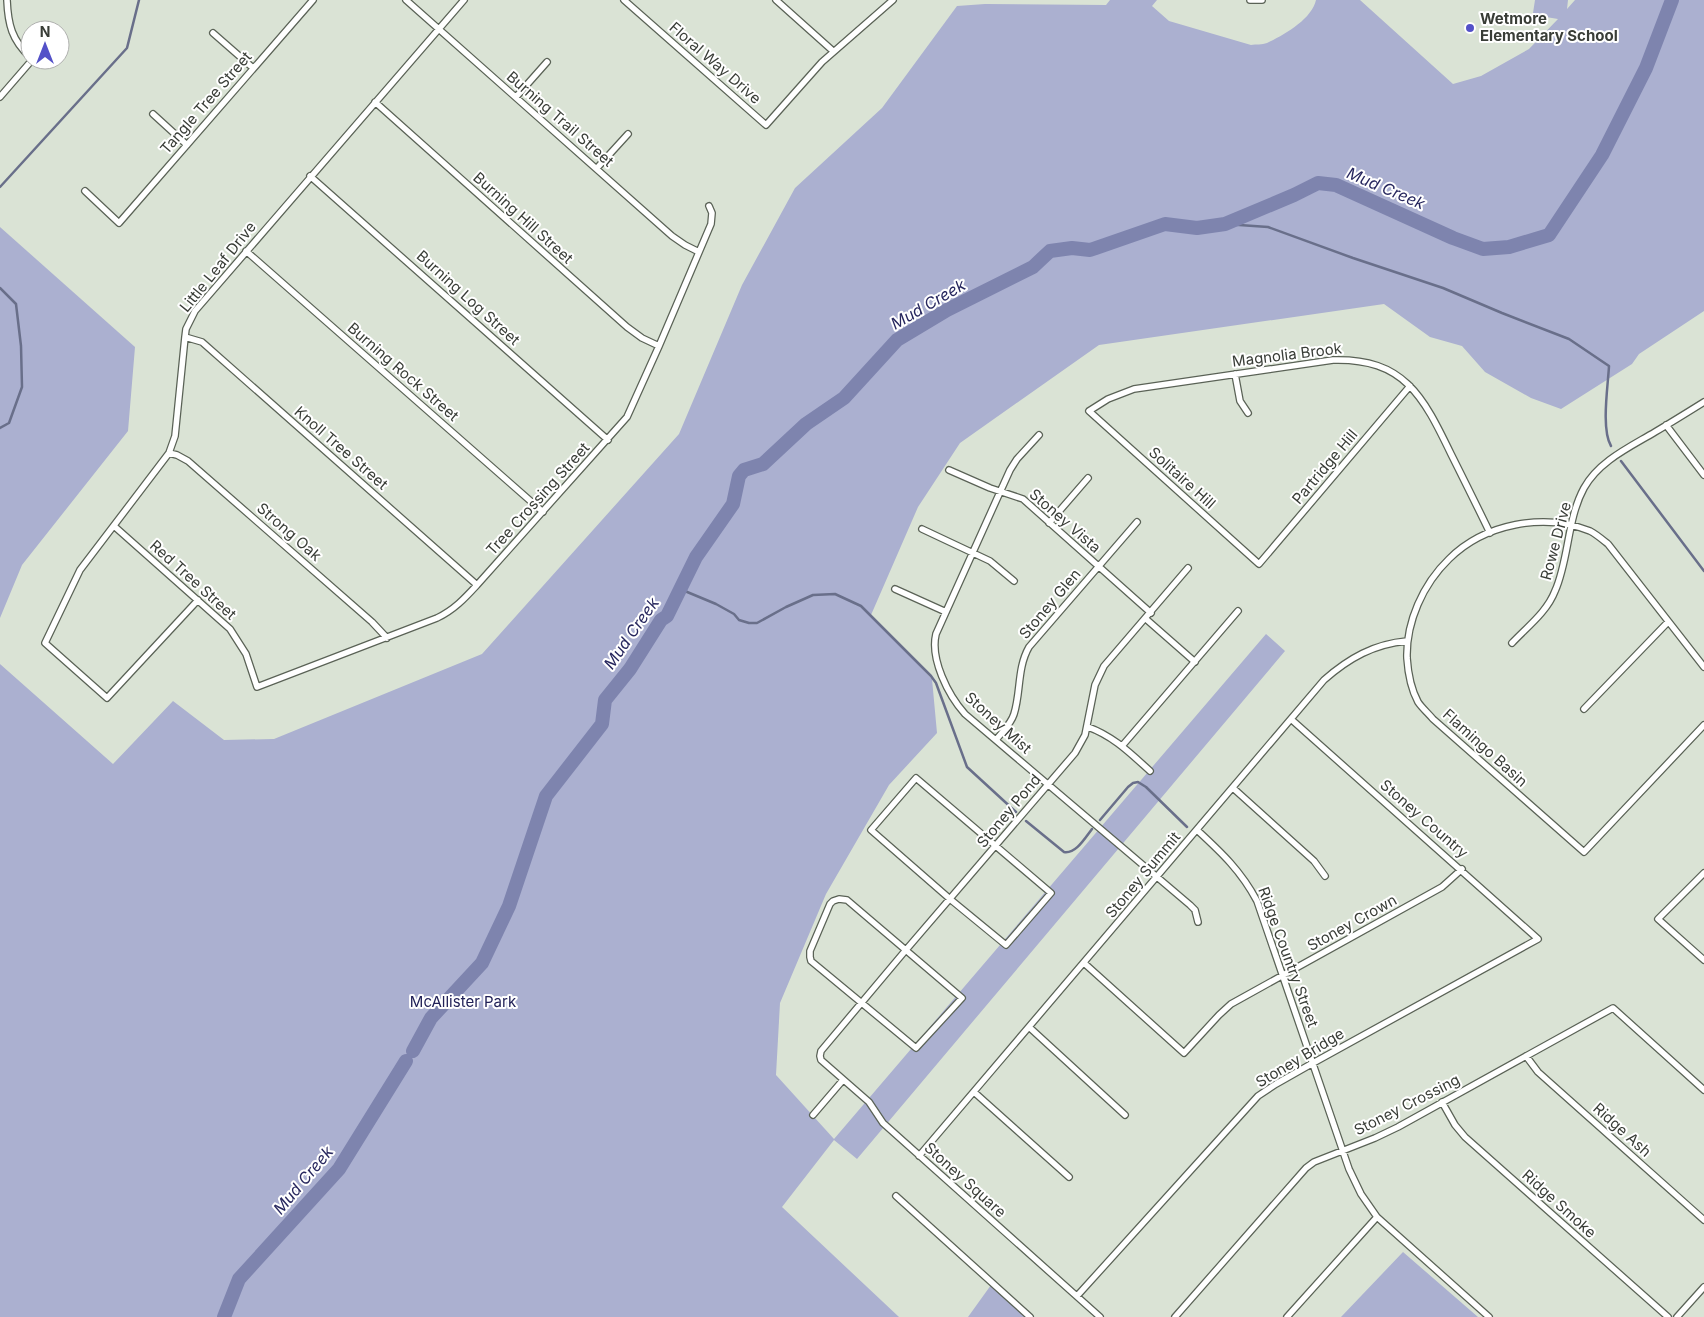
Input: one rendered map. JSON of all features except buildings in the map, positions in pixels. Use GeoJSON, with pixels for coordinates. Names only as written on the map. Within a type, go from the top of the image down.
{"type":"FeatureCollection","features":[{"type":"Feature","properties":{"kind":"street"},"geometry":{"type":"LineString","coordinates":[[7,0],[8,17],[14,39],[20,47]]}},
{"type":"Feature","properties":{"kind":"street","name":"Tangle Tree Street"},"geometry":{"type":"LineString","coordinates":[[85,191],[119,223],[313,0]]}},
{"type":"Feature","properties":{"kind":"street","name":"Burning Trail Street"},"geometry":{"type":"LineString","coordinates":[[406,0],[672,236],[699,252]]}},
{"type":"Feature","properties":{"kind":"street","name":"Little Leaf Drive"},"geometry":{"type":"LineString","coordinates":[[198,600],[107,698],[45,643],[80,570],[169,453],[175,436],[186,328],[195,311],[464,0]]}},
{"type":"Feature","properties":{"kind":"street","name":"Floral Way Drive"},"geometry":{"type":"LineString","coordinates":[[624,0],[766,126],[822,62],[834,51]]}},
{"type":"Feature","properties":{"kind":"street"},"geometry":{"type":"LineString","coordinates":[[776,0],[834,51],[893,0]]}},
{"type":"Feature","properties":{"kind":"street"},"geometry":{"type":"LineString","coordinates":[[1250,0],[1262,0]]}},
{"type":"Feature","properties":{"kind":"street"},"geometry":{"type":"LineString","coordinates":[[213,33],[253,68]]}},
{"type":"Feature","properties":{"kind":"street"},"geometry":{"type":"LineString","coordinates":[[516,97],[547,62]]}},
{"type":"Feature","properties":{"kind":"street"},"geometry":{"type":"LineString","coordinates":[[0,97],[22,70]]}},
{"type":"Feature","properties":{"kind":"street","name":"Burning Hill Street"},"geometry":{"type":"LineString","coordinates":[[375,102],[627,327],[642,338],[659,346]]}},
{"type":"Feature","properties":{"kind":"street"},"geometry":{"type":"LineString","coordinates":[[152,114],[187,145]]}},
{"type":"Feature","properties":{"kind":"street"},"geometry":{"type":"LineString","coordinates":[[597,168],[628,134]]}},
{"type":"Feature","properties":{"kind":"street","name":"Burning Log Street"},"geometry":{"type":"LineString","coordinates":[[310,176],[608,440]]}},
{"type":"Feature","properties":{"kind":"street","name":"Tree Crossing Street"},"geometry":{"type":"LineString","coordinates":[[257,687],[387,638],[449,612],[459,604],[608,440],[632,409],[712,218],[709,206]]}},
{"type":"Feature","properties":{"kind":"street","name":"Burning Rock Street"},"geometry":{"type":"LineString","coordinates":[[246,251],[543,512]]}},
{"type":"Feature","properties":{"kind":"street","name":"Knoll Tree Street"},"geometry":{"type":"LineString","coordinates":[[185,337],[202,342],[477,584]]}},
{"type":"Feature","properties":{"kind":"street","name":"Magnolia Brook"},"geometry":{"type":"LineString","coordinates":[[1089,411],[1108,399],[1134,389],[1333,360],[1350,359],[1379,366],[1390,371],[1410,386],[1429,409],[1490,532]]}},
{"type":"Feature","properties":{"kind":"street"},"geometry":{"type":"LineString","coordinates":[[1235,374],[1240,401],[1248,413]]}},
{"type":"Feature","properties":{"kind":"street","name":"Partridge Hill"},"geometry":{"type":"LineString","coordinates":[[1259,564],[1410,386]]}},
{"type":"Feature","properties":{"kind":"street","name":"Rowe Drive"},"geometry":{"type":"LineString","coordinates":[[1512,643],[1546,607],[1555,592],[1571,526],[1584,488],[1605,464],[1621,452],[1704,402]]}},
{"type":"Feature","properties":{"kind":"street","name":"Solitaire Hill"},"geometry":{"type":"LineString","coordinates":[[1089,411],[1259,564]]}},
{"type":"Feature","properties":{"kind":"street"},"geometry":{"type":"LineString","coordinates":[[1666,426],[1704,474]]}},
{"type":"Feature","properties":{"kind":"street","name":"Stoney Mist"},"geometry":{"type":"LineString","coordinates":[[1038,435],[1010,470],[936,634],[934,646],[946,686],[956,704],[996,740],[1190,905],[1197,914],[1198,922]]}},
{"type":"Feature","properties":{"kind":"street","name":"Strong Oak"},"geometry":{"type":"LineString","coordinates":[[169,453],[177,454],[188,460],[372,622],[387,638]]}},
{"type":"Feature","properties":{"kind":"street","name":"Stoney Vista"},"geometry":{"type":"LineString","coordinates":[[949,470],[1023,499],[1151,613]]}},
{"type":"Feature","properties":{"kind":"street"},"geometry":{"type":"LineString","coordinates":[[1049,523],[1088,478]]}},
{"type":"Feature","properties":{"kind":"street","name":"Stoney Glen"},"geometry":{"type":"LineString","coordinates":[[996,740],[1014,716],[1021,668],[1029,647],[1137,522]]}},
{"type":"Feature","properties":{"kind":"street","name":"Flamingo Basin"},"geometry":{"type":"LineString","coordinates":[[1704,667],[1608,544],[1591,532],[1555,522],[1532,522],[1508,526],[1490,532],[1457,552],[1433,577],[1425,589],[1415,612],[1408,641],[1410,680],[1421,706],[1433,719],[1584,852],[1704,725]]}},
{"type":"Feature","properties":{"kind":"street","name":"Red Tree Street"},"geometry":{"type":"LineString","coordinates":[[114,526],[222,621],[236,636],[246,654],[257,687]]}},
{"type":"Feature","properties":{"kind":"street"},"geometry":{"type":"LineString","coordinates":[[922,530],[990,561],[1014,581]]}},
{"type":"Feature","properties":{"kind":"street","name":"Stoney Pond"},"geometry":{"type":"LineString","coordinates":[[820,1056],[861,1003],[1075,753],[1083,742],[1088,727],[1093,692],[1098,679],[1109,661],[1188,568]]}},
{"type":"Feature","properties":{"kind":"street"},"geometry":{"type":"LineString","coordinates":[[895,589],[946,612]]}},
{"type":"Feature","properties":{"kind":"street"},"geometry":{"type":"LineString","coordinates":[[1122,746],[1238,611]]}},
{"type":"Feature","properties":{"kind":"street"},"geometry":{"type":"LineString","coordinates":[[1146,619],[1195,662]]}},
{"type":"Feature","properties":{"kind":"street"},"geometry":{"type":"LineString","coordinates":[[1584,709],[1668,622]]}},
{"type":"Feature","properties":{"kind":"street","name":"Stoney Summit"},"geometry":{"type":"LineString","coordinates":[[919,1156],[1292,720],[1324,680],[1345,663],[1376,647],[1408,641]]}},
{"type":"Feature","properties":{"kind":"street","name":"Stoney Country"},"geometry":{"type":"LineString","coordinates":[[1292,720],[1538,939]]}},
{"type":"Feature","properties":{"kind":"street"},"geometry":{"type":"LineString","coordinates":[[1088,727],[1108,736],[1150,771]]}},
{"type":"Feature","properties":{"kind":"street"},"geometry":{"type":"LineString","coordinates":[[916,778],[996,846],[1050,893],[1006,946],[871,830],[916,778]]}},
{"type":"Feature","properties":{"kind":"street"},"geometry":{"type":"LineString","coordinates":[[1233,788],[1314,860],[1325,876]]}},
{"type":"Feature","properties":{"kind":"street","name":"Ridge Country Street"},"geometry":{"type":"LineString","coordinates":[[1197,830],[1233,864],[1250,887],[1257,901],[1354,1181],[1367,1205],[1377,1217],[1490,1317]]}},
{"type":"Feature","properties":{"kind":"street","name":"Stoney Crown"},"geometry":{"type":"LineString","coordinates":[[1084,963],[1184,1053],[1231,1004],[1442,888],[1462,870]]}},
{"type":"Feature","properties":{"kind":"street"},"geometry":{"type":"LineString","coordinates":[[1704,873],[1658,919],[1704,960]]}},
{"type":"Feature","properties":{"kind":"street"},"geometry":{"type":"LineString","coordinates":[[836,900],[847,900],[905,951],[962,998],[916,1048],[811,961],[810,957],[810,951],[830,904],[836,900]]}},
{"type":"Feature","properties":{"kind":"street","name":"Stoney Bridge"},"geometry":{"type":"LineString","coordinates":[[1077,1296],[1258,1096],[1313,1063],[1538,939]]}},
{"type":"Feature","properties":{"kind":"street","name":"Stoney Crossing"},"geometry":{"type":"LineString","coordinates":[[1175,1317],[1306,1168],[1324,1157],[1375,1138],[1613,1008],[1704,1090]]}},
{"type":"Feature","properties":{"kind":"street"},"geometry":{"type":"LineString","coordinates":[[1029,1027],[1126,1115]]}},
{"type":"Feature","properties":{"kind":"street","name":"Stoney Square"},"geometry":{"type":"LineString","coordinates":[[820,1056],[821,1060],[869,1102],[882,1122],[1100,1317]]}},
{"type":"Feature","properties":{"kind":"street","name":"Ridge Ash"},"geometry":{"type":"LineString","coordinates":[[1526,1056],[1538,1072],[1704,1220]]}},
{"type":"Feature","properties":{"kind":"street"},"geometry":{"type":"LineString","coordinates":[[812,1115],[843,1080]]}},
{"type":"Feature","properties":{"kind":"street"},"geometry":{"type":"LineString","coordinates":[[974,1092],[1069,1177]]}},
{"type":"Feature","properties":{"kind":"street","name":"Ridge Smoke"},"geometry":{"type":"LineString","coordinates":[[1442,1102],[1455,1125],[1465,1137],[1668,1317]]}},
{"type":"Feature","properties":{"kind":"street"},"geometry":{"type":"LineString","coordinates":[[896,1196],[1030,1317]]}},
{"type":"Feature","properties":{"kind":"street"},"geometry":{"type":"LineString","coordinates":[[1287,1317],[1377,1217]]}},
{"type":"Feature","properties":{"kind":"street"},"geometry":{"type":"LineString","coordinates":[[1677,1317],[1704,1287]]}},
{"type":"Feature","properties":{"kind":"green space","name":"McAllister Park"},"geometry":{"type":"Polygon","coordinates":[[[1110,0],[1157,0],[1152,6],[1169,21],[1251,45],[1267,43],[1289,31],[1309,14],[1316,0],[1360,0],[1453,84],[1481,76],[1529,49],[1558,19],[1534,15],[1535,0],[1568,0],[1567,9],[1575,0],[1704,0],[1704,311],[1639,354],[1632,364],[1561,409],[1531,398],[1485,372],[1462,346],[1430,337],[1384,304],[1099,345],[960,443],[918,507],[871,615],[932,679],[937,733],[889,785],[826,894],[780,1003],[776,1075],[834,1139],[1266,634],[1285,651],[857,1159],[834,1140],[782,1207],[899,1317],[0,1317],[0,664],[113,764],[173,701],[224,740],[274,739],[482,654],[679,434],[742,285],[795,188],[882,108],[957,6],[985,4],[1106,5],[1110,0]]]}},
{"type":"Feature","properties":{"kind":"green space"},"geometry":{"type":"Polygon","coordinates":[[[0,227],[135,347],[128,431],[22,565],[0,618],[0,227]]]}},
{"type":"Feature","properties":{"kind":"green space"},"geometry":{"type":"Polygon","coordinates":[[[1403,1252],[1478,1317],[1341,1317],[1403,1252]]]}},
{"type":"Feature","properties":{"kind":"green space"},"geometry":{"type":"Polygon","coordinates":[[[991,1285],[1027,1317],[968,1317],[991,1285]]]}},
{"type":"Feature","properties":{"kind":"waterway"},"geometry":{"type":"LineString","coordinates":[[0,187],[127,48],[139,0]]}},
{"type":"Feature","properties":{"kind":"waterway","name":"Mud Creek"},"geometry":{"type":"LineString","coordinates":[[413,1051],[431,1018],[482,963],[509,906],[546,796],[602,724],[605,700],[630,669],[661,620],[667,616],[696,557],[733,504],[739,476],[744,470],[763,464],[806,424],[844,398],[897,340],[947,310],[1033,267],[1050,251],[1072,248],[1090,250],[1165,224],[1197,228],[1225,224],[1318,183],[1336,185],[1453,238],[1483,249],[1509,247],[1549,235],[1602,155],[1646,68],[1672,0]]}},
{"type":"Feature","properties":{"kind":"waterway"},"geometry":{"type":"LineString","coordinates":[[1225,224],[1268,227],[1443,288],[1569,339],[1609,366],[1606,429],[1611,446]]}},
{"type":"Feature","properties":{"kind":"waterway"},"geometry":{"type":"LineString","coordinates":[[0,288],[16,304],[21,346],[22,387],[9,423],[0,428]]}},
{"type":"Feature","properties":{"kind":"waterway"},"geometry":{"type":"LineString","coordinates":[[1621,461],[1704,571]]}},
{"type":"Feature","properties":{"kind":"waterway"},"geometry":{"type":"LineString","coordinates":[[680,589],[716,604],[734,614],[739,620],[749,623],[757,623],[813,595],[835,594],[861,606],[931,676],[936,683],[967,767],[1016,812]]}},
{"type":"Feature","properties":{"kind":"waterway"},"geometry":{"type":"LineString","coordinates":[[1100,820],[1128,787],[1138,782],[1146,787],[1187,827]]}},
{"type":"Feature","properties":{"kind":"waterway"},"geometry":{"type":"LineString","coordinates":[[1026,821],[1064,852],[1072,851],[1076,848],[1092,829]]}},
{"type":"Feature","properties":{"kind":"waterway","name":"Mud Creek"},"geometry":{"type":"LineString","coordinates":[[224,1317],[239,1279],[339,1169],[406,1061]]}},
{"type":"Feature","properties":{"kind":"place","name":"Wetmore Elementary School"},"geometry":{"type":"Point","coordinates":[1470,28]}}]}
